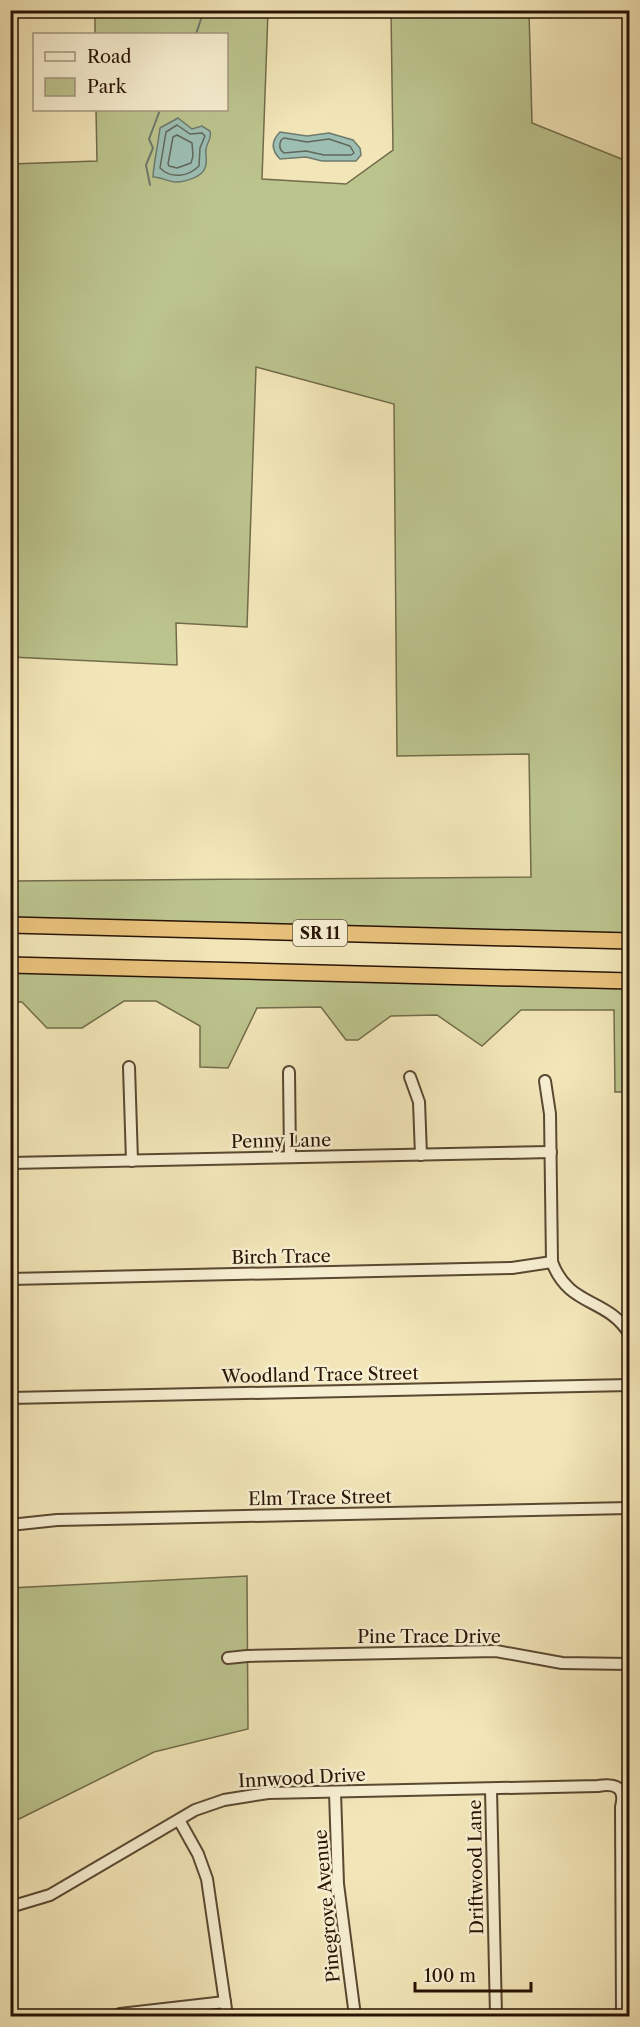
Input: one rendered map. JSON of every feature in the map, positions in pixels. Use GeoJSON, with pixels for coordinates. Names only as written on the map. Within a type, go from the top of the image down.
{"type":"FeatureCollection","features":[{"type":"Feature","properties":{"kind":"highway","name":"SR 11"},"geometry":{"type":"LineString","coordinates":[[10,925],[630,941]]}},
{"type":"Feature","properties":{"kind":"highway","name":"SR 11"},"geometry":{"type":"LineString","coordinates":[[10,965],[630,981]]}},
{"type":"Feature","properties":{"kind":"street"},"geometry":{"type":"LineString","coordinates":[[129,1067],[132,1161]]}},
{"type":"Feature","properties":{"kind":"street"},"geometry":{"type":"LineString","coordinates":[[289,1072],[290,1157]]}},
{"type":"Feature","properties":{"kind":"street"},"geometry":{"type":"LineString","coordinates":[[410,1077],[419,1102],[421,1155]]}},
{"type":"Feature","properties":{"kind":"street"},"geometry":{"type":"LineString","coordinates":[[545,1081],[550,1114],[552,1262],[559,1277],[570,1290],[580,1298],[610,1312],[630,1335]]}},
{"type":"Feature","properties":{"kind":"street","name":"Penny Lane"},"geometry":{"type":"LineString","coordinates":[[10,1163],[551,1152]]}},
{"type":"Feature","properties":{"kind":"street","name":"Birch Trace"},"geometry":{"type":"LineString","coordinates":[[10,1279],[512,1269],[552,1262]]}},
{"type":"Feature","properties":{"kind":"street","name":"Woodland Trace Street"},"geometry":{"type":"LineString","coordinates":[[10,1398],[630,1385]]}},
{"type":"Feature","properties":{"kind":"street","name":"Elm Trace Street"},"geometry":{"type":"LineString","coordinates":[[10,1525],[57,1520],[630,1508]]}},
{"type":"Feature","properties":{"kind":"street","name":"Pine Trace Drive"},"geometry":{"type":"LineString","coordinates":[[228,1658],[496,1651],[562,1663],[630,1664]]}},
{"type":"Feature","properties":{"kind":"street","name":"Innwood Drive"},"geometry":{"type":"LineString","coordinates":[[10,1907],[50,1895],[205,1807],[243,1796],[268,1793],[491,1789],[610,1784],[620,1791],[622,1801],[626,1887]]}},
{"type":"Feature","properties":{"kind":"street","name":"Driftwood Lane"},"geometry":{"type":"LineString","coordinates":[[491,1789],[496,2016]]}},
{"type":"Feature","properties":{"kind":"street","name":"Pinegrove Avenue"},"geometry":{"type":"LineString","coordinates":[[335,1792],[338,1884],[355,2016]]}},
{"type":"Feature","properties":{"kind":"street"},"geometry":{"type":"LineString","coordinates":[[179,1820],[198,1854],[207,1879],[227,2016]]}},
{"type":"Feature","properties":{"kind":"street"},"geometry":{"type":"LineString","coordinates":[[622,2016],[626,1887]]}},
{"type":"Feature","properties":{"kind":"street"},"geometry":{"type":"LineString","coordinates":[[120,2014],[225,2002]]}},
{"type":"Feature","properties":{"kind":"green space"},"geometry":{"type":"Polygon","coordinates":[[[95,11],[268,11],[262,179],[346,184],[393,150],[391,11],[529,11],[532,123],[629,162],[629,941],[11,925],[11,881],[531,877],[529,754],[397,756],[394,404],[256,367],[247,627],[176,623],[177,665],[11,657],[11,164],[97,161],[96,111],[228,111],[228,33],[95,33],[95,11]]]}},
{"type":"Feature","properties":{"kind":"green space"},"geometry":{"type":"Polygon","coordinates":[[[11,965],[629,981],[629,1092],[615,1092],[614,1010],[521,1010],[482,1046],[437,1015],[391,1016],[358,1040],[346,1040],[321,1007],[257,1008],[228,1068],[200,1067],[200,1026],[156,1001],[124,1001],[82,1028],[47,1028],[22,1002],[11,1002],[11,965]]]}},
{"type":"Feature","properties":{"kind":"green space"},"geometry":{"type":"Polygon","coordinates":[[[247,1576],[248,1729],[154,1752],[11,1823],[10,1588],[247,1576]]]}},
{"type":"Feature","properties":{"kind":"water"},"geometry":{"type":"Polygon","coordinates":[[[178,118],[192,129],[202,126],[210,131],[210,136],[203,171],[193,178],[173,182],[153,177],[160,128],[178,118]]]}},
{"type":"Feature","properties":{"kind":"water"},"geometry":{"type":"Polygon","coordinates":[[[280,132],[307,136],[329,133],[353,140],[360,148],[361,155],[356,161],[322,161],[306,157],[280,159],[273,146],[280,132]]]}},
{"type":"Feature","properties":{"kind":"waterway"},"geometry":{"type":"LineString","coordinates":[[196,33],[204,10]]}},
{"type":"Feature","properties":{"kind":"waterway"},"geometry":{"type":"LineString","coordinates":[[150,185],[146,165],[153,148],[149,139],[160,111]]}}]}
